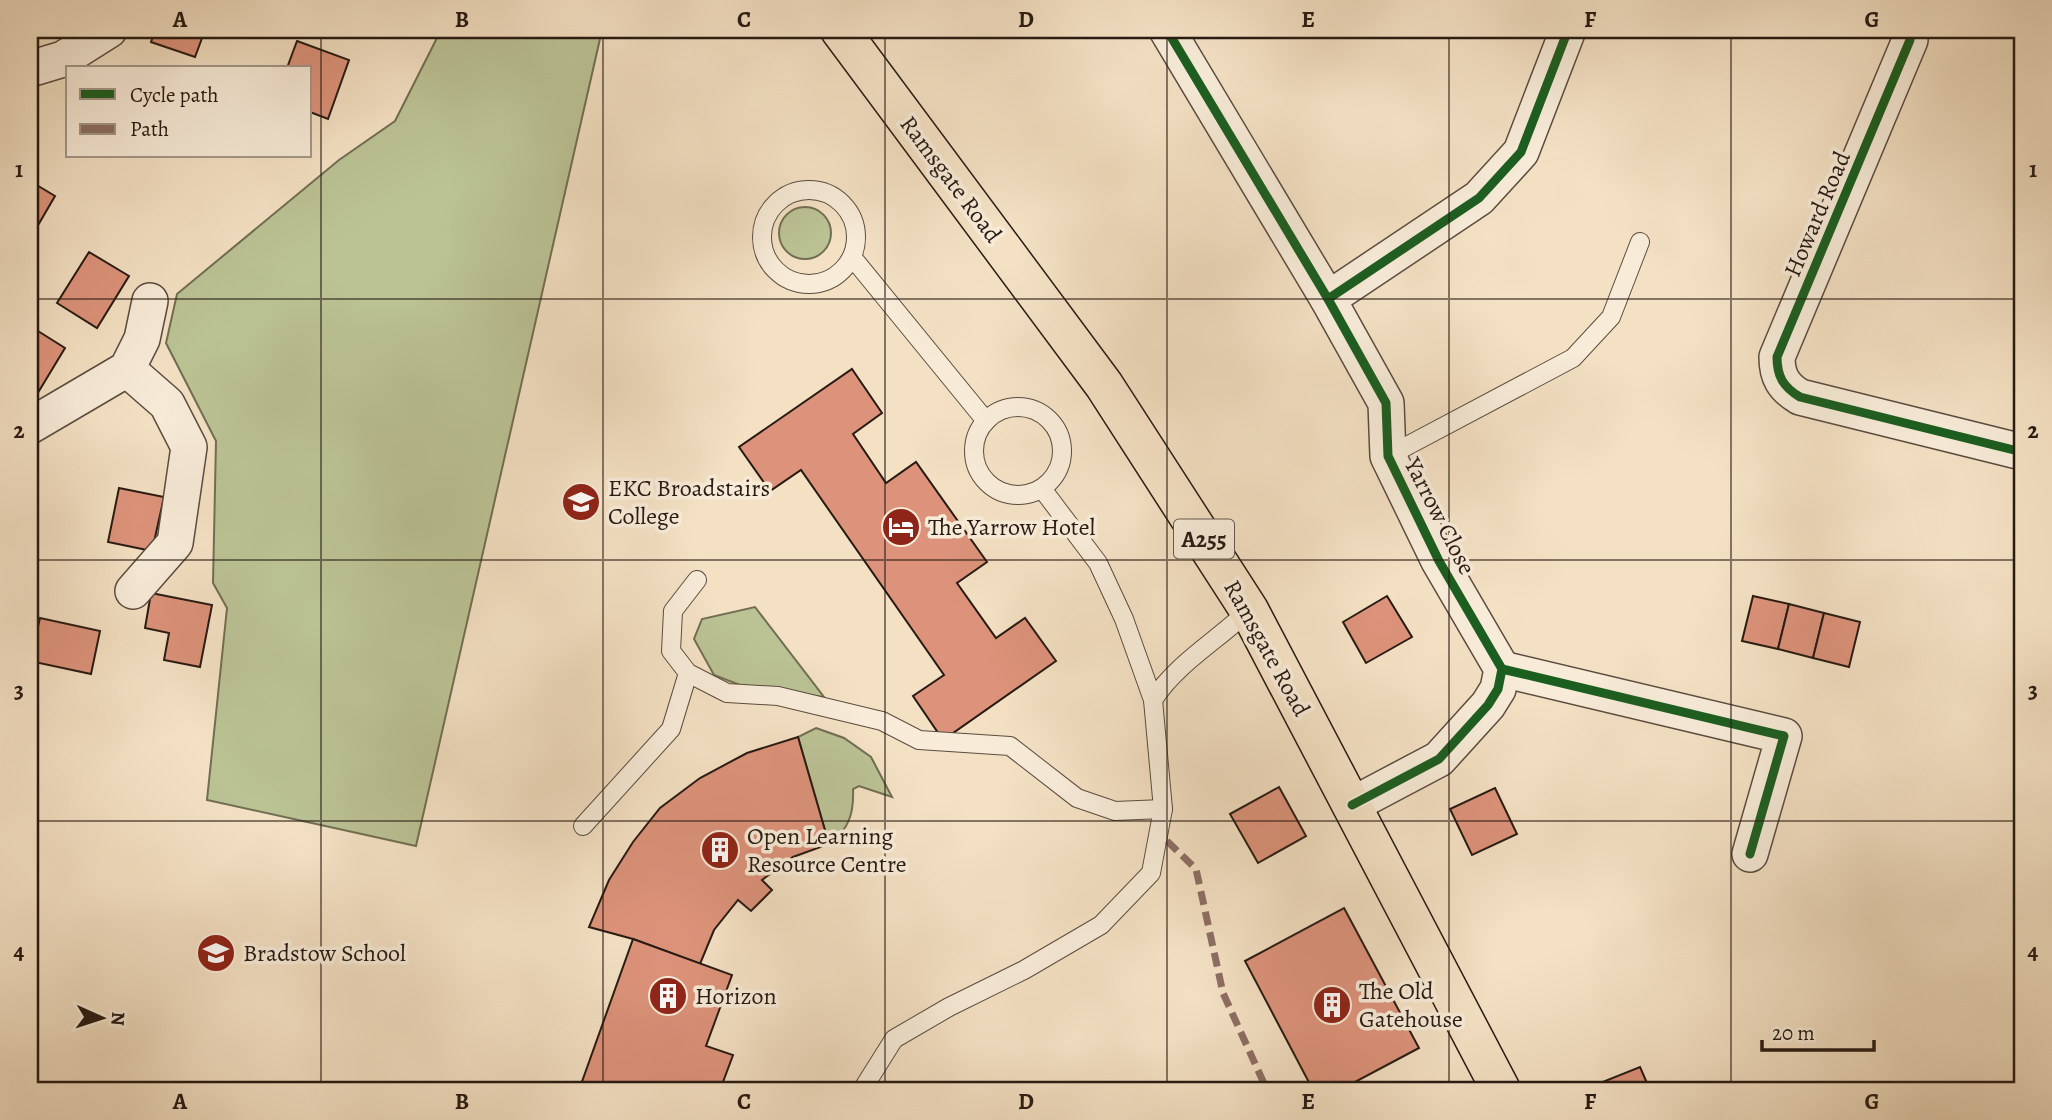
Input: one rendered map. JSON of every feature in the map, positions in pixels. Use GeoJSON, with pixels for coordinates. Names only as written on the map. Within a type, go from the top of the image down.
{"type":"FeatureCollection","features":[{"type":"Feature","properties":{"kind":"main road","name":"Ramsgate Road"},"geometry":{"type":"LineString","coordinates":[[840,30],[1104,385],[1249,610],[1501,1090]]}},
{"type":"Feature","properties":{"kind":"street"},"geometry":{"type":"LineString","coordinates":[[30,69],[63,60],[109,30]]}},
{"type":"Feature","properties":{"kind":"street","name":"Yarrow Close"},"geometry":{"type":"LineString","coordinates":[[1167,30],[1328,299],[1386,403],[1388,456],[1439,561],[1502,668]]}},
{"type":"Feature","properties":{"kind":"street"},"geometry":{"type":"LineString","coordinates":[[1328,299],[1479,198],[1521,152],[1568,30]]}},
{"type":"Feature","properties":{"kind":"street","name":"Howard Road"},"geometry":{"type":"LineString","coordinates":[[1910,40],[1777,357],[1777,369],[1790,391],[1800,397],[2022,449]]}},
{"type":"Feature","properties":{"kind":"street"},"geometry":{"type":"LineString","coordinates":[[30,426],[127,369],[142,339],[150,301]]}},
{"type":"Feature","properties":{"kind":"street"},"geometry":{"type":"LineString","coordinates":[[127,369],[167,404],[189,447],[175,543],[133,591]]}},
{"type":"Feature","properties":{"kind":"street"},"geometry":{"type":"LineString","coordinates":[[1352,805],[1439,759],[1488,705],[1498,689],[1502,668],[1784,736],[1749,854]]}},
{"type":"Feature","properties":{"kind":"lane"},"geometry":{"type":"LineString","coordinates":[[793,192],[824,192],[838,200],[849,211],[855,225],[856,241],[852,257],[844,270],[832,279],[801,285],[787,279],[770,264],[762,242],[762,227],[779,200],[793,192]]}},
{"type":"Feature","properties":{"kind":"lane"},"geometry":{"type":"LineString","coordinates":[[1388,456],[1573,358],[1611,317],[1640,242]]}},
{"type":"Feature","properties":{"kind":"lane"},"geometry":{"type":"LineString","coordinates":[[852,257],[986,421]]}},
{"type":"Feature","properties":{"kind":"lane"},"geometry":{"type":"LineString","coordinates":[[1020,407],[1042,413],[1053,423],[1060,436],[1063,451],[1061,466],[1054,479],[1029,495],[1001,493],[989,485],[974,461],[978,433],[986,421],[998,412],[1020,407]]}},
{"type":"Feature","properties":{"kind":"lane"},"geometry":{"type":"LineString","coordinates":[[862,1090],[894,1040],[1101,925],[1151,873],[1163,808],[1153,700],[1128,628],[1098,563],[1042,489]]}},
{"type":"Feature","properties":{"kind":"lane"},"geometry":{"type":"LineString","coordinates":[[697,580],[673,611],[671,651],[688,673],[727,693],[778,695],[882,721],[919,740],[1010,746],[1077,798],[1115,811],[1163,808]]}},
{"type":"Feature","properties":{"kind":"lane"},"geometry":{"type":"LineString","coordinates":[[1153,700],[1166,679],[1249,610]]}},
{"type":"Feature","properties":{"kind":"lane"},"geometry":{"type":"LineString","coordinates":[[583,827],[671,729],[688,673]]}},
{"type":"Feature","properties":{"kind":"green space"},"geometry":{"type":"Polygon","coordinates":[[[441,30],[602,30],[416,846],[207,800],[227,608],[213,583],[216,441],[166,343],[177,294],[339,160],[395,121],[441,30]]]}},
{"type":"Feature","properties":{"kind":"green space"},"geometry":{"type":"Polygon","coordinates":[[[805,207],[824,214],[831,233],[824,252],[805,259],[786,252],[779,233],[786,214],[805,207]]]}},
{"type":"Feature","properties":{"kind":"green space"},"geometry":{"type":"Polygon","coordinates":[[[755,607],[824,697],[745,687],[714,675],[694,639],[702,619],[755,607]]]}},
{"type":"Feature","properties":{"kind":"green space"},"geometry":{"type":"Polygon","coordinates":[[[816,728],[844,738],[871,757],[892,797],[859,786],[853,789],[846,827],[829,844],[798,737],[816,728]]]}},
{"type":"Feature","properties":{"kind":"building"},"geometry":{"type":"Polygon","coordinates":[[[155,30],[205,30],[195,57],[151,42],[155,30]]]}},
{"type":"Feature","properties":{"kind":"building"},"geometry":{"type":"Polygon","coordinates":[[[297,41],[349,60],[328,119],[312,113],[312,66],[288,66],[297,41]]]}},
{"type":"Feature","properties":{"kind":"building"},"geometry":{"type":"Polygon","coordinates":[[[30,181],[55,196],[30,239],[30,181]]]}},
{"type":"Feature","properties":{"kind":"building"},"geometry":{"type":"Polygon","coordinates":[[[89,252],[129,276],[97,328],[57,303],[89,252]]]}},
{"type":"Feature","properties":{"kind":"building"},"geometry":{"type":"Polygon","coordinates":[[[30,326],[65,348],[36,396],[30,393],[30,326]]]}},
{"type":"Feature","properties":{"kind":"building","name":"The Yarrow Hotel"},"geometry":{"type":"Polygon","coordinates":[[[852,369],[882,413],[853,434],[886,483],[916,462],[987,562],[957,583],[996,638],[1025,618],[1056,661],[943,740],[913,696],[944,675],[801,470],[770,491],[739,447],[852,369]]]}},
{"type":"Feature","properties":{"kind":"building"},"geometry":{"type":"Polygon","coordinates":[[[119,488],[164,497],[152,551],[108,542],[119,488]]]}},
{"type":"Feature","properties":{"kind":"building"},"geometry":{"type":"Polygon","coordinates":[[[151,593],[212,605],[200,667],[164,660],[169,633],[145,628],[151,593]]]}},
{"type":"Feature","properties":{"kind":"building"},"geometry":{"type":"Polygon","coordinates":[[[1387,596],[1412,637],[1366,663],[1343,622],[1387,596]]]}},
{"type":"Feature","properties":{"kind":"building"},"geometry":{"type":"Polygon","coordinates":[[[1753,596],[1789,604],[1778,649],[1742,641],[1753,596]]]}},
{"type":"Feature","properties":{"kind":"building"},"geometry":{"type":"Polygon","coordinates":[[[1789,604],[1824,613],[1813,658],[1778,649],[1789,604]]]}},
{"type":"Feature","properties":{"kind":"building"},"geometry":{"type":"Polygon","coordinates":[[[1824,613],[1860,622],[1849,667],[1813,658],[1824,613]]]}},
{"type":"Feature","properties":{"kind":"building"},"geometry":{"type":"Polygon","coordinates":[[[40,618],[100,631],[91,674],[30,661],[40,618]]]}},
{"type":"Feature","properties":{"kind":"building","name":"Open Learning Resource Centre"},"geometry":{"type":"Polygon","coordinates":[[[798,737],[829,844],[793,857],[762,880],[772,890],[751,911],[738,900],[714,930],[700,964],[633,939],[589,927],[609,880],[633,842],[660,808],[700,778],[747,753],[798,737]]]}},
{"type":"Feature","properties":{"kind":"building"},"geometry":{"type":"Polygon","coordinates":[[[1279,787],[1306,836],[1258,863],[1230,814],[1279,787]]]}},
{"type":"Feature","properties":{"kind":"building"},"geometry":{"type":"Polygon","coordinates":[[[1495,788],[1517,834],[1472,855],[1450,809],[1495,788]]]}},
{"type":"Feature","properties":{"kind":"building","name":"The Old Gatehouse"},"geometry":{"type":"Polygon","coordinates":[[[1344,908],[1419,1048],[1340,1090],[1313,1090],[1245,961],[1344,908]]]}},
{"type":"Feature","properties":{"kind":"building","name":"Horizon"},"geometry":{"type":"Polygon","coordinates":[[[633,939],[732,975],[706,1046],[733,1055],[720,1090],[579,1090],[633,939]]]}},
{"type":"Feature","properties":{"kind":"building"},"geometry":{"type":"Polygon","coordinates":[[[1640,1067],[1650,1090],[1591,1090],[1590,1087],[1640,1067]]]}},
{"type":"Feature","properties":{"kind":"marked path"},"geometry":{"type":"LineString","coordinates":[[1167,841],[1196,869],[1223,993],[1267,1090]]}},
{"type":"Feature","properties":{"kind":"cycle path"},"geometry":{"type":"LineString","coordinates":[[1167,30],[1328,299],[1386,403],[1388,456],[1439,561],[1502,669],[1498,689],[1488,705],[1439,759],[1352,805]]}},
{"type":"Feature","properties":{"kind":"cycle path"},"geometry":{"type":"LineString","coordinates":[[1328,299],[1479,198],[1521,152],[1568,30]]}},
{"type":"Feature","properties":{"kind":"cycle path"},"geometry":{"type":"LineString","coordinates":[[1910,40],[1777,357],[1778,370],[1785,385],[1800,397],[2022,452]]}},
{"type":"Feature","properties":{"kind":"cycle path"},"geometry":{"type":"LineString","coordinates":[[1502,669],[1784,736],[1750,854]]}},
{"type":"Feature","properties":{"kind":"place","name":"EKC Broadstairs College"},"geometry":{"type":"Point","coordinates":[581,502]}},
{"type":"Feature","properties":{"kind":"place","name":"The Yarrow Hotel"},"geometry":{"type":"Point","coordinates":[901,527]}},
{"type":"Feature","properties":{"kind":"place","name":"Open Learning Resource Centre"},"geometry":{"type":"Point","coordinates":[720,850]}},
{"type":"Feature","properties":{"kind":"place","name":"Bradstow School"},"geometry":{"type":"Point","coordinates":[216,953]}},
{"type":"Feature","properties":{"kind":"place","name":"Horizon"},"geometry":{"type":"Point","coordinates":[668,996]}},
{"type":"Feature","properties":{"kind":"place","name":"The Old Gatehouse"},"geometry":{"type":"Point","coordinates":[1332,1005]}}]}
